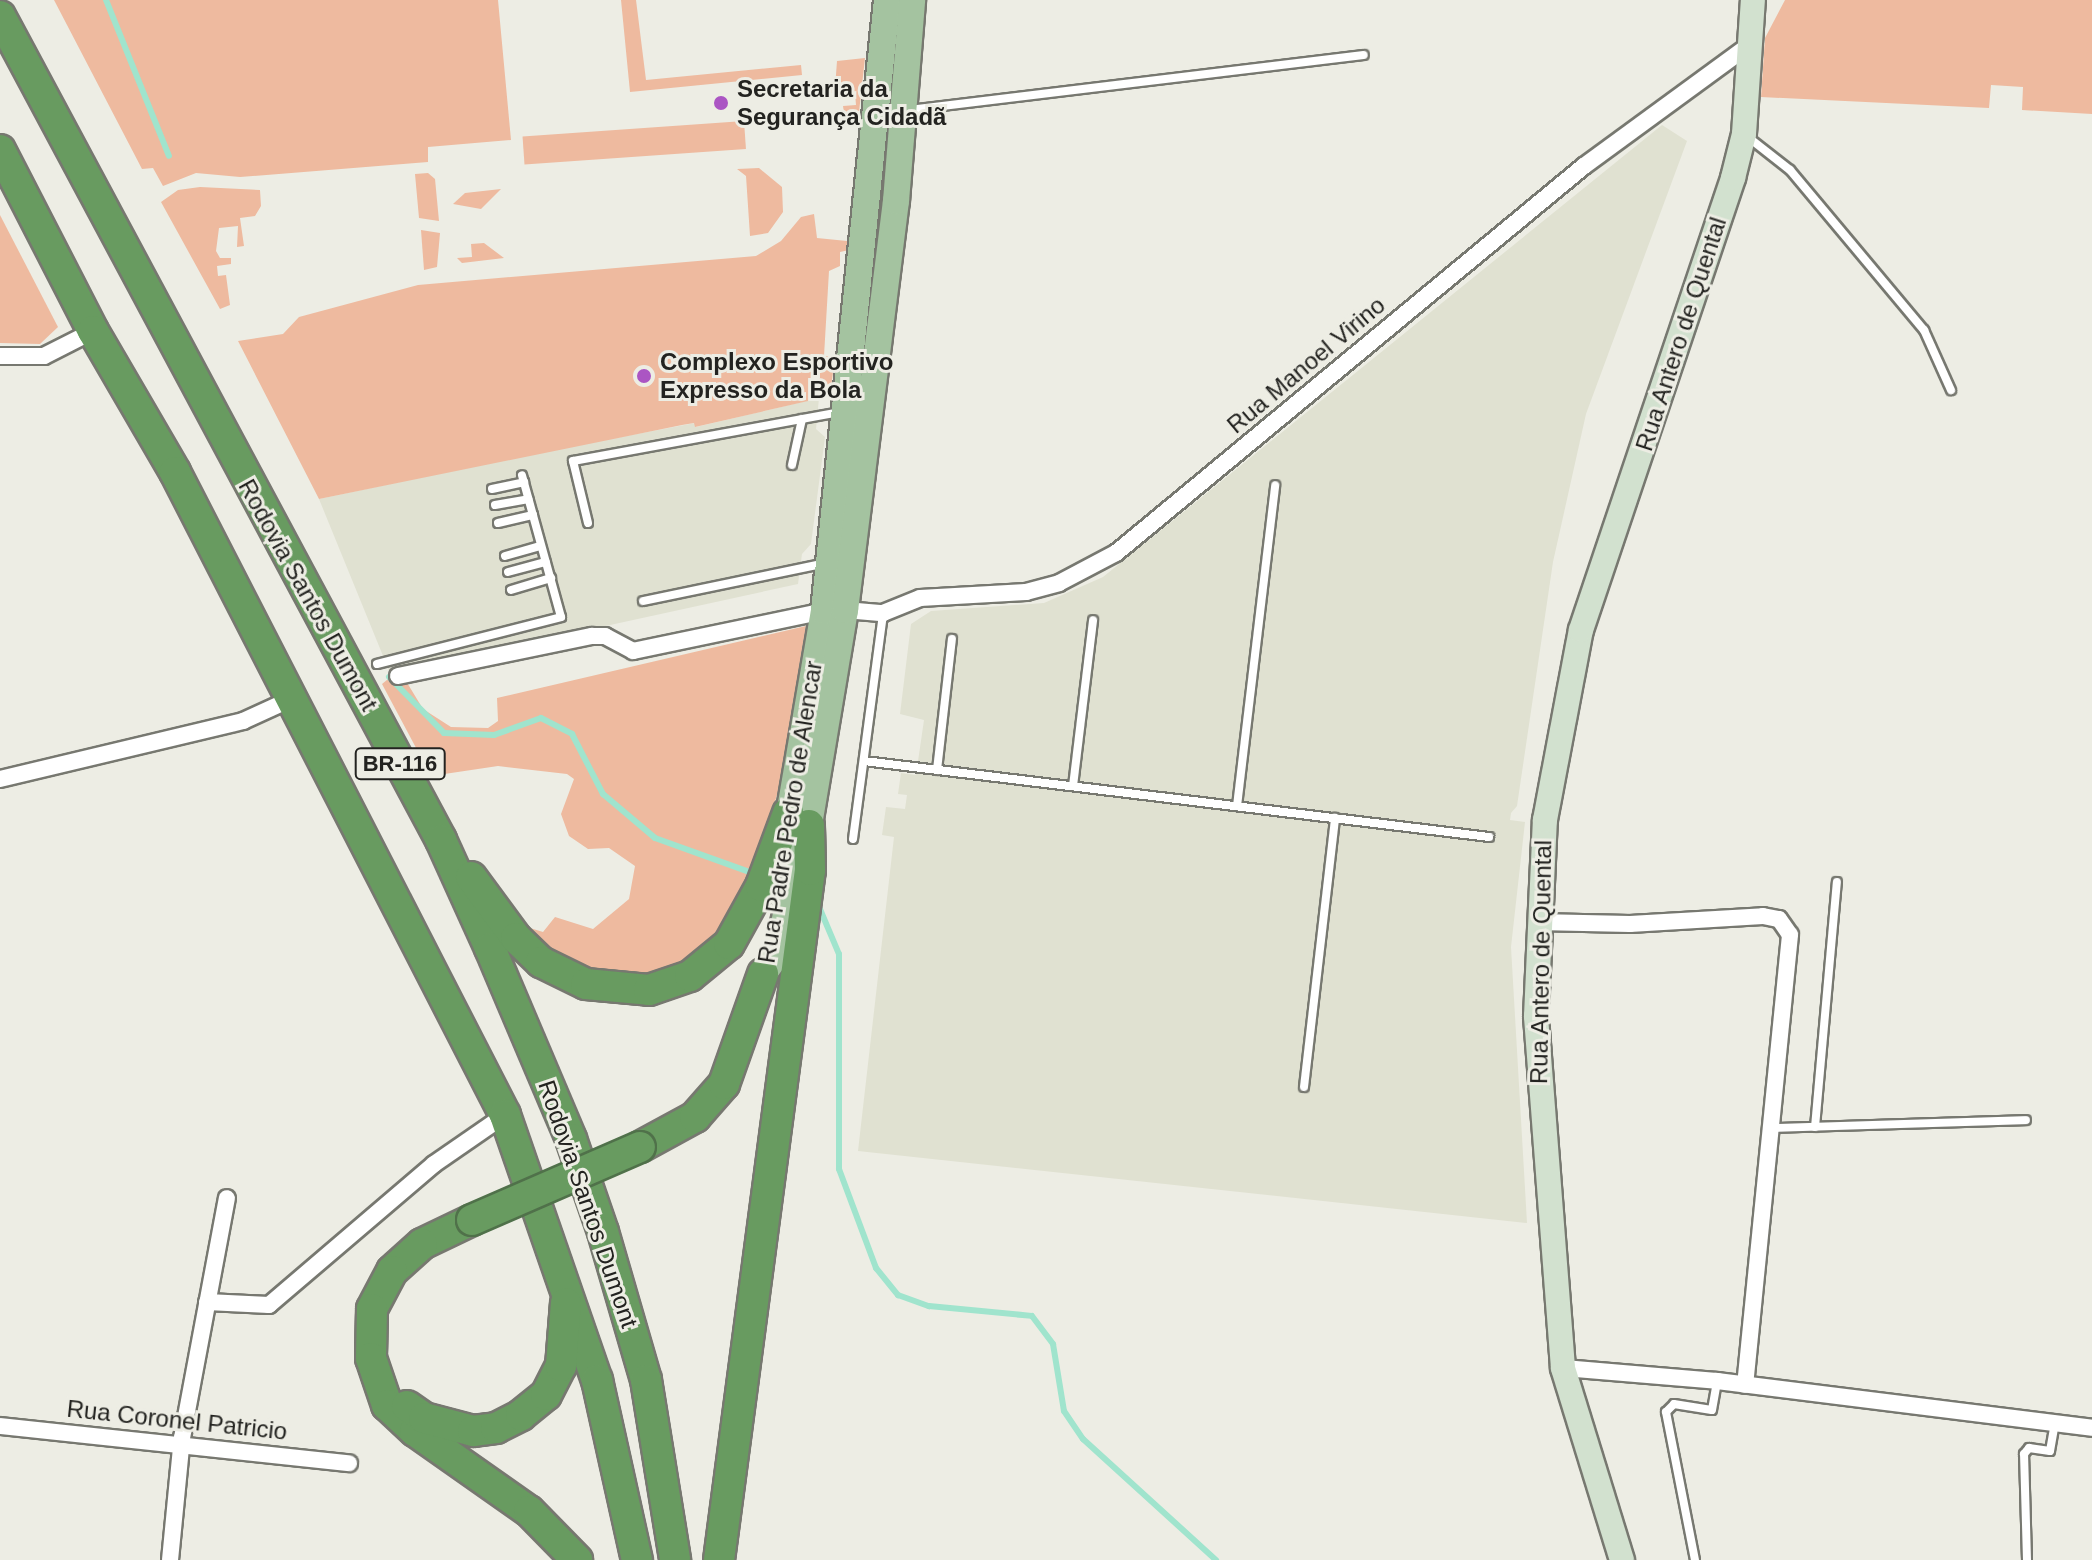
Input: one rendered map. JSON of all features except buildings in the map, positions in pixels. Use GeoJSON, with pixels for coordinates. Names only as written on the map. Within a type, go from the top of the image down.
{"type":"FeatureCollection","features":[{"type":"Feature","properties":{"kind":"highway","name":"Rodovia Santos Dumont"},"geometry":{"type":"LineString","coordinates":[[0,16],[441,840],[567,1127],[603,1232],[646,1380],[675,1560]]}},
{"type":"Feature","properties":{"kind":"highway","name":"Rodovia Santos Dumont"},"geometry":{"type":"LineString","coordinates":[[0,150],[93,331],[175,472],[505,1115],[566,1279],[597,1380],[637,1560]]}},
{"type":"Feature","properties":{"kind":"highway"},"geometry":{"type":"LineString","coordinates":[[441,840],[516,938],[541,962],[586,984],[649,990],[690,976],[729,944],[799,819]]}},
{"type":"Feature","properties":{"kind":"highway"},"geometry":{"type":"LineString","coordinates":[[719,1560],[810,870],[799,819]]}},
{"type":"Feature","properties":{"kind":"highway"},"geometry":{"type":"LineString","coordinates":[[577,1560],[529,1511],[415,1431],[387,1405],[368,1332],[379,1289],[422,1244],[640,1147],[695,1117],[724,1084],[763,974]]}},
{"type":"Feature","properties":{"kind":"highway"},"geometry":{"type":"LineString","coordinates":[[380,1385],[424,1418],[452,1428],[496,1428],[521,1415],[546,1395],[561,1366],[566,1279]]}},
{"type":"Feature","properties":{"kind":"main road","name":"Rua Padre Pedro de Alencar"},"geometry":{"type":"LineString","coordinates":[[834,611],[829,563],[887,0]]}},
{"type":"Feature","properties":{"kind":"main road","name":"Rua Padre Pedro de Alencar"},"geometry":{"type":"LineString","coordinates":[[763,974],[775,958],[834,611],[896,201],[912,0]]}},
{"type":"Feature","properties":{"kind":"main road"},"geometry":{"type":"LineString","coordinates":[[876,121],[904,118]]}},
{"type":"Feature","properties":{"kind":"main road"},"geometry":{"type":"LineString","coordinates":[[869,198],[896,201]]}},
{"type":"Feature","properties":{"kind":"street","name":"Rua Antero de Quental"},"geometry":{"type":"LineString","coordinates":[[1622,1560],[1563,1368],[1539,1097],[1537,922],[1545,820],[1581,630],[1744,134],[1757,15]]}},
{"type":"Feature","properties":{"kind":"street","name":"Rua Manoel Virino"},"geometry":{"type":"LineString","coordinates":[[398,676],[592,636],[605,636],[633,651],[834,611],[883,613],[920,598],[1026,592],[1059,583],[1116,553],[1572,175],[1757,15]]}},
{"type":"Feature","properties":{"kind":"street"},"geometry":{"type":"LineString","coordinates":[[0,356],[44,356],[93,331]]}},
{"type":"Feature","properties":{"kind":"street"},"geometry":{"type":"LineString","coordinates":[[0,779],[243,721],[291,699]]}},
{"type":"Feature","properties":{"kind":"street"},"geometry":{"type":"LineString","coordinates":[[1537,922],[1779,919],[1790,935],[1791,953],[1774,1128],[1745,1385]]}},
{"type":"Feature","properties":{"kind":"street"},"geometry":{"type":"LineString","coordinates":[[207,1302],[269,1305],[434,1164],[505,1115]]}},
{"type":"Feature","properties":{"kind":"street"},"geometry":{"type":"LineString","coordinates":[[170,1560],[184,1445],[227,1198]]}},
{"type":"Feature","properties":{"kind":"street"},"geometry":{"type":"LineString","coordinates":[[1563,1368],[1717,1381],[2092,1428]]}},
{"type":"Feature","properties":{"kind":"street","name":"Rua Coronel Patricio"},"geometry":{"type":"LineString","coordinates":[[0,1426],[349,1463]]}},
{"type":"Feature","properties":{"kind":"lane"},"geometry":{"type":"LineString","coordinates":[[904,118],[1364,55]]}},
{"type":"Feature","properties":{"kind":"lane"},"geometry":{"type":"LineString","coordinates":[[1744,134],[1790,170],[1924,330],[1951,390]]}},
{"type":"Feature","properties":{"kind":"lane"},"geometry":{"type":"LineString","coordinates":[[588,523],[573,461],[845,411]]}},
{"type":"Feature","properties":{"kind":"lane"},"geometry":{"type":"LineString","coordinates":[[792,465],[802,419]]}},
{"type":"Feature","properties":{"kind":"lane"},"geometry":{"type":"LineString","coordinates":[[377,664],[561,617],[523,478],[492,489]]}},
{"type":"Feature","properties":{"kind":"lane"},"geometry":{"type":"LineString","coordinates":[[1237,806],[1275,485]]}},
{"type":"Feature","properties":{"kind":"lane"},"geometry":{"type":"LineString","coordinates":[[495,505],[528,499]]}},
{"type":"Feature","properties":{"kind":"lane"},"geometry":{"type":"LineString","coordinates":[[498,523],[533,515]]}},
{"type":"Feature","properties":{"kind":"lane"},"geometry":{"type":"LineString","coordinates":[[505,556],[541,546]]}},
{"type":"Feature","properties":{"kind":"lane"},"geometry":{"type":"LineString","coordinates":[[508,572],[546,562]]}},
{"type":"Feature","properties":{"kind":"lane"},"geometry":{"type":"LineString","coordinates":[[643,601],[829,563]]}},
{"type":"Feature","properties":{"kind":"lane"},"geometry":{"type":"LineString","coordinates":[[511,590],[551,578]]}},
{"type":"Feature","properties":{"kind":"lane"},"geometry":{"type":"LineString","coordinates":[[853,839],[883,613]]}},
{"type":"Feature","properties":{"kind":"lane"},"geometry":{"type":"LineString","coordinates":[[1073,786],[1093,620]]}},
{"type":"Feature","properties":{"kind":"lane"},"geometry":{"type":"LineString","coordinates":[[937,770],[952,639]]}},
{"type":"Feature","properties":{"kind":"lane"},"geometry":{"type":"LineString","coordinates":[[864,761],[1489,837]]}},
{"type":"Feature","properties":{"kind":"lane"},"geometry":{"type":"LineString","coordinates":[[1304,1087],[1335,818]]}},
{"type":"Feature","properties":{"kind":"lane"},"geometry":{"type":"LineString","coordinates":[[1815,1127],[1837,882]]}},
{"type":"Feature","properties":{"kind":"lane"},"geometry":{"type":"LineString","coordinates":[[1774,1128],[2026,1120]]}},
{"type":"Feature","properties":{"kind":"lane"},"geometry":{"type":"LineString","coordinates":[[1695,1560],[1666,1412],[1674,1404],[1712,1410],[1717,1381]]}},
{"type":"Feature","properties":{"kind":"lane"},"geometry":{"type":"LineString","coordinates":[[2027,1560],[2024,1454],[2029,1448],[2050,1451],[2055,1424]]}},
{"type":"Feature","properties":{"kind":"shaded area"},"geometry":{"type":"Polygon","coordinates":[[[54,0],[498,0],[511,140],[428,147],[428,162],[240,177],[196,173],[163,186],[153,168],[142,169],[54,0]]]}},
{"type":"Feature","properties":{"kind":"shaded area"},"geometry":{"type":"Polygon","coordinates":[[[621,0],[636,0],[646,80],[801,65],[802,75],[630,92],[621,0]]]}},
{"type":"Feature","properties":{"kind":"shaded area"},"geometry":{"type":"Polygon","coordinates":[[[1785,0],[2092,0],[2092,114],[2022,110],[2023,87],[1991,85],[1989,108],[1761,97],[1765,38],[1785,0]]]}},
{"type":"Feature","properties":{"kind":"shaded area"},"geometry":{"type":"Polygon","coordinates":[[[865,58],[859,112],[844,113],[843,106],[856,105],[855,93],[809,93],[835,88],[837,61],[865,58]]]}},
{"type":"Feature","properties":{"kind":"shaded area"},"geometry":{"type":"Polygon","coordinates":[[[744,121],[746,149],[524,164],[523,136],[744,121]]]}},
{"type":"Feature","properties":{"kind":"shaded area"},"geometry":{"type":"Polygon","coordinates":[[[1662,125],[1687,141],[1586,414],[1553,562],[1517,806],[1510,820],[1525,822],[1511,947],[1527,1223],[858,1151],[894,837],[882,835],[886,807],[905,809],[907,795],[898,794],[901,773],[916,775],[924,720],[900,714],[911,624],[931,611],[1044,603],[1103,577],[1662,125]]]}},
{"type":"Feature","properties":{"kind":"shaded area"},"geometry":{"type":"Polygon","coordinates":[[[759,168],[782,187],[783,212],[768,233],[750,236],[746,176],[737,169],[759,168]]]}},
{"type":"Feature","properties":{"kind":"shaded area"},"geometry":{"type":"Polygon","coordinates":[[[428,173],[435,179],[439,221],[419,218],[415,174],[428,173]]]}},
{"type":"Feature","properties":{"kind":"shaded area"},"geometry":{"type":"Polygon","coordinates":[[[200,187],[260,190],[261,206],[255,216],[240,218],[244,246],[237,247],[238,226],[219,228],[216,251],[220,258],[231,258],[231,264],[217,266],[218,276],[226,275],[230,305],[220,309],[161,202],[178,190],[200,187]]]}},
{"type":"Feature","properties":{"kind":"shaded area"},"geometry":{"type":"Polygon","coordinates":[[[501,189],[481,209],[453,204],[465,193],[501,189]]]}},
{"type":"Feature","properties":{"kind":"shaded area"},"geometry":{"type":"Polygon","coordinates":[[[814,214],[817,238],[847,241],[850,219],[849,250],[840,252],[840,266],[829,271],[824,356],[835,356],[830,396],[695,427],[694,423],[682,425],[319,499],[238,341],[283,334],[299,317],[418,285],[756,256],[781,241],[801,217],[814,214]]]}},
{"type":"Feature","properties":{"kind":"shaded area"},"geometry":{"type":"Polygon","coordinates":[[[0,215],[58,327],[40,344],[0,343],[0,215]]]}},
{"type":"Feature","properties":{"kind":"shaded area"},"geometry":{"type":"Polygon","coordinates":[[[421,230],[440,233],[437,267],[424,270],[421,230]]]}},
{"type":"Feature","properties":{"kind":"shaded area"},"geometry":{"type":"Polygon","coordinates":[[[484,243],[504,258],[462,263],[457,258],[472,257],[471,244],[484,243]]]}},
{"type":"Feature","properties":{"kind":"shaded area"},"geometry":{"type":"Polygon","coordinates":[[[819,398],[816,429],[825,437],[811,544],[802,554],[798,584],[390,673],[319,499],[552,450],[695,423],[696,427],[819,398]]]}},
{"type":"Feature","properties":{"kind":"shaded area"},"geometry":{"type":"Polygon","coordinates":[[[806,626],[779,788],[743,911],[672,978],[573,969],[521,932],[530,928],[543,932],[555,917],[593,929],[629,899],[635,866],[609,848],[588,849],[569,836],[561,814],[574,779],[567,774],[498,766],[431,776],[382,684],[393,675],[406,681],[423,709],[451,727],[488,728],[498,721],[497,698],[806,626]]]}},
{"type":"Feature","properties":{"kind":"waterway"},"geometry":{"type":"LineString","coordinates":[[106,0],[169,156]]}},
{"type":"Feature","properties":{"kind":"waterway"},"geometry":{"type":"LineString","coordinates":[[389,677],[444,733],[494,735],[541,718],[572,734],[603,794],[655,838],[755,874]]}},
{"type":"Feature","properties":{"kind":"waterway"},"geometry":{"type":"LineString","coordinates":[[817,902],[839,954],[839,1169],[876,1268],[898,1295],[929,1306],[1032,1316],[1053,1344],[1064,1411],[1083,1439],[1216,1560]]}},
{"type":"Feature","properties":{"kind":"place","name":"Secretaria da Segurança Cidadã"},"geometry":{"type":"Point","coordinates":[721,103]}},
{"type":"Feature","properties":{"kind":"place","name":"Complexo Esportivo Expresso da Bola"},"geometry":{"type":"Point","coordinates":[644,376]}}]}
